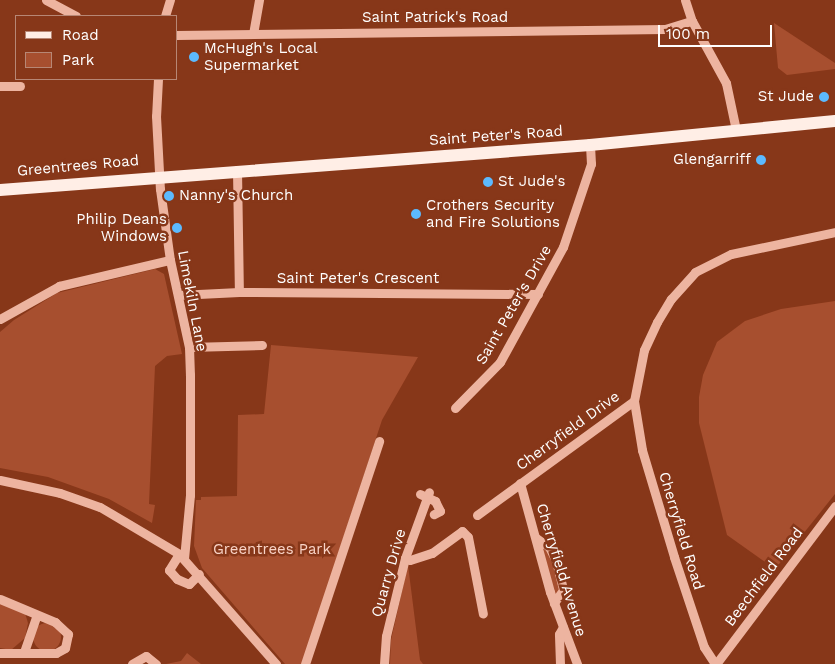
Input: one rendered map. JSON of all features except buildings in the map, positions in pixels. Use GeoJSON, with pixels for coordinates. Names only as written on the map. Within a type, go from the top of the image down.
{"type":"FeatureCollection","features":[{"type":"Feature","properties":{"kind":"main road","name":"Saint Peter's Road"},"geometry":{"type":"LineString","coordinates":[[159,175],[590,145],[835,120]]}},
{"type":"Feature","properties":{"kind":"main road","name":"Greentrees Road"},"geometry":{"type":"LineString","coordinates":[[0,190],[159,175]]}},
{"type":"Feature","properties":{"kind":"street"},"geometry":{"type":"LineString","coordinates":[[46,0],[74,15]]}},
{"type":"Feature","properties":{"kind":"street"},"geometry":{"type":"LineString","coordinates":[[165,15],[170,0]]}},
{"type":"Feature","properties":{"kind":"street"},"geometry":{"type":"LineString","coordinates":[[252,34],[259,0]]}},
{"type":"Feature","properties":{"kind":"street"},"geometry":{"type":"LineString","coordinates":[[685,0],[692,21],[726,83],[736,130]]}},
{"type":"Feature","properties":{"kind":"street","name":"Saint Patrick's Road"},"geometry":{"type":"LineString","coordinates":[[178,35],[665,29],[692,21]]}},
{"type":"Feature","properties":{"kind":"street","name":"Limekiln Lane"},"geometry":{"type":"LineString","coordinates":[[158,80],[156,116],[159,175],[170,260],[189,347],[192,447],[182,556],[169,570],[177,579],[188,584],[199,574]]}},
{"type":"Feature","properties":{"kind":"street"},"geometry":{"type":"LineString","coordinates":[[0,86],[20,86]]}},
{"type":"Feature","properties":{"kind":"street","name":"Saint Peter's Drive"},"geometry":{"type":"LineString","coordinates":[[455,408],[500,362],[563,247],[580,202],[591,164],[590,145]]}},
{"type":"Feature","properties":{"kind":"street"},"geometry":{"type":"LineString","coordinates":[[237,170],[239,292]]}},
{"type":"Feature","properties":{"kind":"street","name":"Cherryfield Drive"},"geometry":{"type":"LineString","coordinates":[[477,515],[634,401],[644,350],[657,322],[671,299],[695,272],[731,254],[835,232]]}},
{"type":"Feature","properties":{"kind":"street"},"geometry":{"type":"LineString","coordinates":[[0,319],[59,286],[170,260]]}},
{"type":"Feature","properties":{"kind":"street","name":"Saint Peter's Crescent"},"geometry":{"type":"LineString","coordinates":[[178,295],[239,292],[538,294]]}},
{"type":"Feature","properties":{"kind":"street"},"geometry":{"type":"LineString","coordinates":[[189,347],[262,345]]}},
{"type":"Feature","properties":{"kind":"street","name":"Cherryfield Road"},"geometry":{"type":"LineString","coordinates":[[634,401],[642,450],[674,556],[704,647],[716,664]]}},
{"type":"Feature","properties":{"kind":"street"},"geometry":{"type":"LineString","coordinates":[[305,664],[379,441]]}},
{"type":"Feature","properties":{"kind":"street"},"geometry":{"type":"LineString","coordinates":[[0,480],[60,493],[100,507],[182,556],[276,664]]}},
{"type":"Feature","properties":{"kind":"street","name":"Cherryfield Avenue"},"geometry":{"type":"LineString","coordinates":[[520,483],[554,603],[577,664]]}},
{"type":"Feature","properties":{"kind":"street","name":"Quarry Drive"},"geometry":{"type":"LineString","coordinates":[[384,664],[386,636],[406,558],[426,494],[435,501],[440,511],[434,514]]}},
{"type":"Feature","properties":{"kind":"street","name":"Beechfield Road"},"geometry":{"type":"LineString","coordinates":[[716,664],[835,506]]}},
{"type":"Feature","properties":{"kind":"street"},"geometry":{"type":"LineString","coordinates":[[406,558],[410,560],[432,553],[462,531],[468,537],[483,614]]}},
{"type":"Feature","properties":{"kind":"street"},"geometry":{"type":"LineString","coordinates":[[536,538],[549,547],[556,560],[563,590],[554,603]]}},
{"type":"Feature","properties":{"kind":"street"},"geometry":{"type":"LineString","coordinates":[[0,599],[37,614],[64,629],[67,644],[56,653],[0,653]]}},
{"type":"Feature","properties":{"kind":"street"},"geometry":{"type":"LineString","coordinates":[[24,652],[37,614]]}},
{"type":"Feature","properties":{"kind":"street"},"geometry":{"type":"LineString","coordinates":[[560,664],[559,634],[563,627]]}},
{"type":"Feature","properties":{"kind":"street"},"geometry":{"type":"LineString","coordinates":[[132,664],[146,656],[156,664]]}},
{"type":"Feature","properties":{"kind":"green space"},"geometry":{"type":"Polygon","coordinates":[[[774,23],[835,63],[835,69],[787,75],[778,68],[774,23]]]}},
{"type":"Feature","properties":{"kind":"green space"},"geometry":{"type":"Polygon","coordinates":[[[155,269],[164,274],[182,354],[167,356],[155,366],[149,504],[155,505],[152,523],[109,499],[48,477],[0,468],[0,332],[14,320],[57,293],[155,269]]]}},
{"type":"Feature","properties":{"kind":"green space"},"geometry":{"type":"Polygon","coordinates":[[[835,301],[835,494],[775,569],[727,535],[699,423],[699,397],[703,375],[717,342],[745,321],[781,309],[835,301]]]}},
{"type":"Feature","properties":{"kind":"green space","name":"Greentrees Park"},"geometry":{"type":"Polygon","coordinates":[[[271,345],[418,357],[382,420],[302,664],[285,664],[202,568],[194,546],[196,500],[201,500],[201,497],[237,496],[238,415],[264,414],[271,345]]]}},
{"type":"Feature","properties":{"kind":"green space"},"geometry":{"type":"Polygon","coordinates":[[[541,545],[548,550],[560,587],[556,597],[541,545]]]}},
{"type":"Feature","properties":{"kind":"green space"},"geometry":{"type":"Polygon","coordinates":[[[408,565],[420,660],[423,664],[390,664],[391,640],[408,565]]]}},
{"type":"Feature","properties":{"kind":"green space"},"geometry":{"type":"Polygon","coordinates":[[[0,602],[25,613],[28,623],[25,638],[11,650],[0,648],[0,602]]]}},
{"type":"Feature","properties":{"kind":"green space"},"geometry":{"type":"Polygon","coordinates":[[[47,623],[57,627],[61,637],[57,647],[47,651],[37,647],[33,637],[37,627],[47,623]]]}},
{"type":"Feature","properties":{"kind":"green space"},"geometry":{"type":"Polygon","coordinates":[[[187,653],[201,664],[166,664],[181,661],[187,653]]]}},
{"type":"Feature","properties":{"kind":"place","name":"McHugh's Local Supermarket"},"geometry":{"type":"Point","coordinates":[194,57]}},
{"type":"Feature","properties":{"kind":"place","name":"St Jude"},"geometry":{"type":"Point","coordinates":[824,97]}},
{"type":"Feature","properties":{"kind":"place","name":"Glengarriff"},"geometry":{"type":"Point","coordinates":[761,160]}},
{"type":"Feature","properties":{"kind":"place","name":"St Jude's"},"geometry":{"type":"Point","coordinates":[488,182]}},
{"type":"Feature","properties":{"kind":"place","name":"Nanny's Church"},"geometry":{"type":"Point","coordinates":[169,196]}},
{"type":"Feature","properties":{"kind":"place","name":"Crothers Security and Fire Solutions"},"geometry":{"type":"Point","coordinates":[416,214]}},
{"type":"Feature","properties":{"kind":"place","name":"Philip Deans Windows"},"geometry":{"type":"Point","coordinates":[177,228]}}]}
